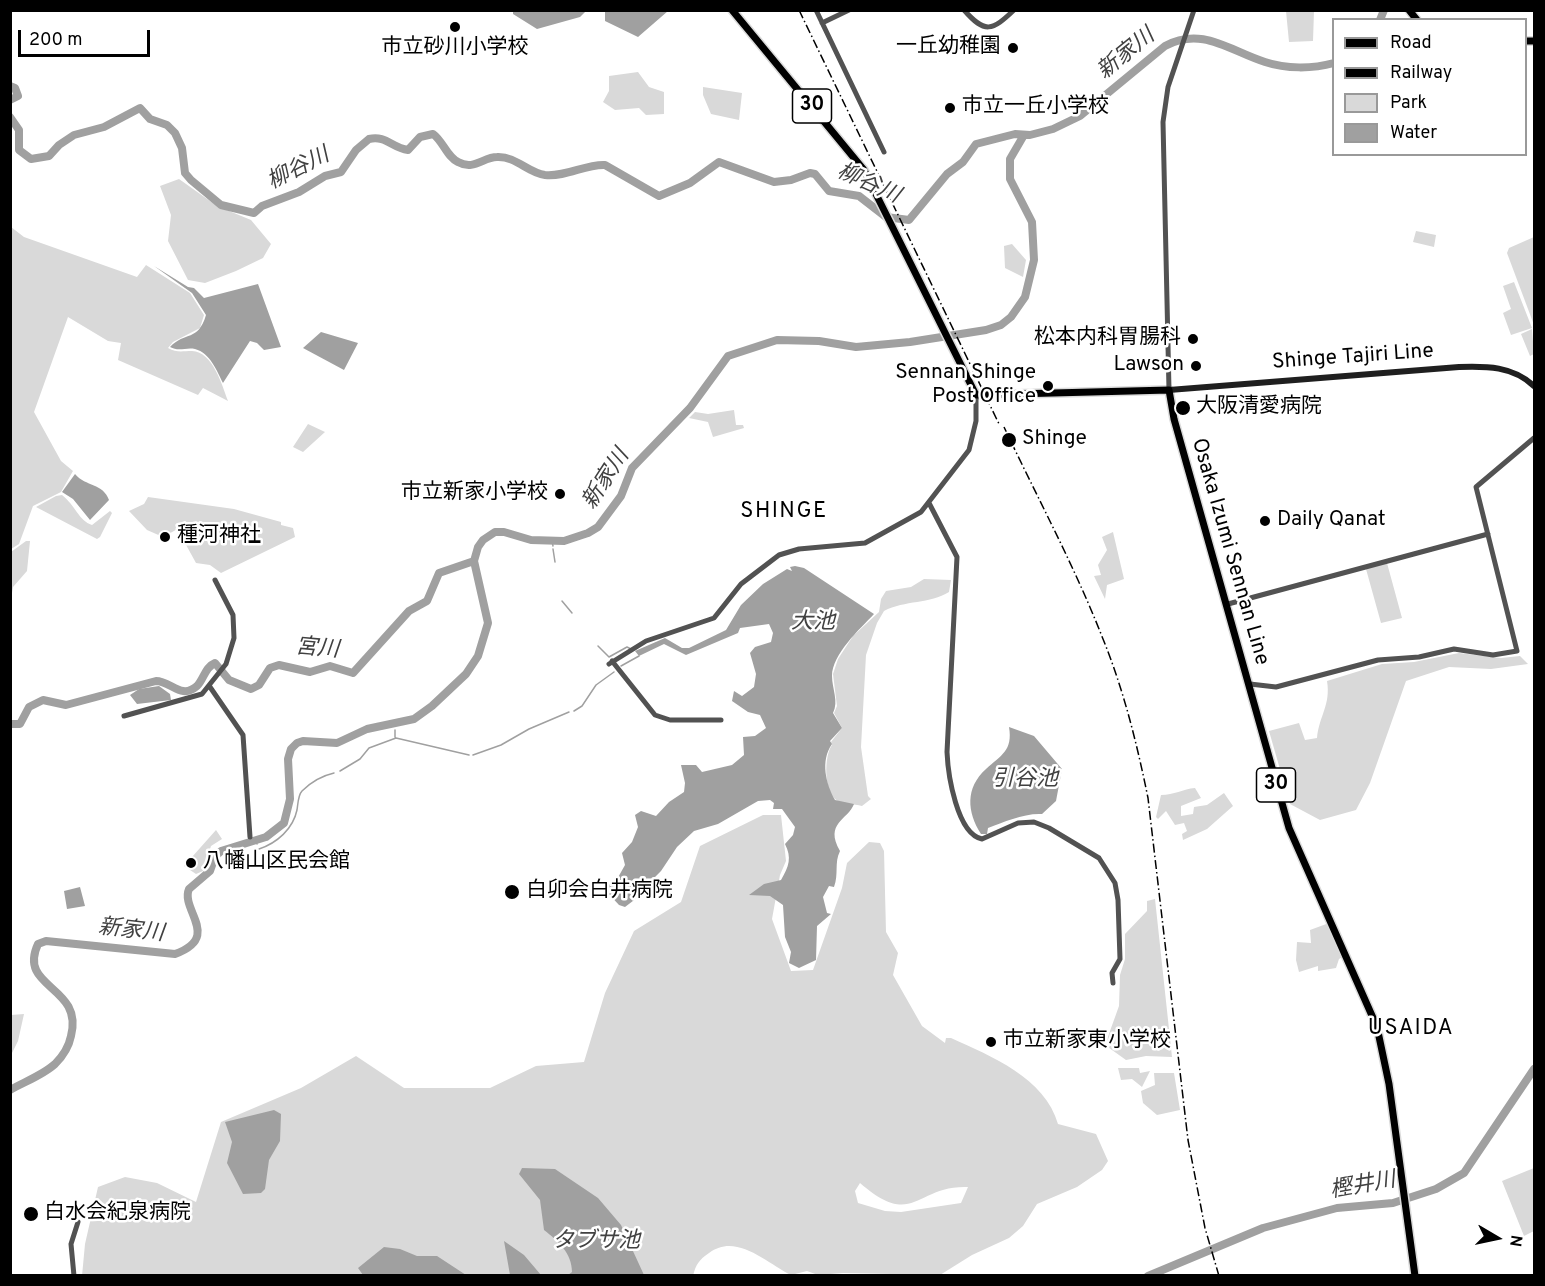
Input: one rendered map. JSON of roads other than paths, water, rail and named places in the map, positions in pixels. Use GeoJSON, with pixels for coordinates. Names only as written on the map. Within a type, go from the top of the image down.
{"type":"FeatureCollection","features":[{"type":"Feature","properties":{"kind":"main road","name":"30"},"geometry":{"type":"LineString","coordinates":[[732,10],[864,170],[892,221],[976,395]]}},
{"type":"Feature","properties":{"kind":"main road","name":"Shinge Tajiri Line"},"geometry":{"type":"LineString","coordinates":[[1169,390],[1467,366],[1506,370],[1522,376],[1534,386]]}},
{"type":"Feature","properties":{"kind":"main road"},"geometry":{"type":"LineString","coordinates":[[976,395],[1169,390]]}},
{"type":"Feature","properties":{"kind":"main road","name":"Osaka Izumi Sennan Line"},"geometry":{"type":"LineString","coordinates":[[1169,390],[1174,418],[1289,828],[1377,1027],[1385,1058],[1414,1275]]}},
{"type":"Feature","properties":{"kind":"street"},"geometry":{"type":"LineString","coordinates":[[816,10],[884,152]]}},
{"type":"Feature","properties":{"kind":"street"},"geometry":{"type":"LineString","coordinates":[[822,23],[849,10]]}},
{"type":"Feature","properties":{"kind":"street"},"geometry":{"type":"LineString","coordinates":[[964,10],[974,22],[986,28],[997,26],[1014,10]]}},
{"type":"Feature","properties":{"kind":"street"},"geometry":{"type":"LineString","coordinates":[[1169,390],[1162,122],[1166,97],[1194,10]]}},
{"type":"Feature","properties":{"kind":"street"},"geometry":{"type":"LineString","coordinates":[[721,720],[670,720],[655,715],[611,662],[631,649],[663,634],[714,618],[741,584],[779,555],[799,549],[865,543],[909,521],[929,503],[969,450],[976,421],[976,395]]}},
{"type":"Feature","properties":{"kind":"street"},"geometry":{"type":"LineString","coordinates":[[1250,684],[1276,687],[1378,660],[1419,657],[1454,649],[1493,655],[1516,651],[1476,487],[1534,438]]}},
{"type":"Feature","properties":{"kind":"street"},"geometry":{"type":"LineString","coordinates":[[929,503],[957,557],[946,753],[949,776],[963,822],[971,835],[982,839],[1018,823],[1034,822],[1099,858],[1114,883],[1118,900],[1120,959],[1112,973],[1113,983]]}},
{"type":"Feature","properties":{"kind":"street"},"geometry":{"type":"LineString","coordinates":[[1228,604],[1488,534]]}},
{"type":"Feature","properties":{"kind":"street"},"geometry":{"type":"LineString","coordinates":[[124,716],[202,694],[210,687],[226,664],[234,638],[233,615],[214,580]]}},
{"type":"Feature","properties":{"kind":"street"},"geometry":{"type":"LineString","coordinates":[[210,687],[243,735],[250,837]]}},
{"type":"Feature","properties":{"kind":"street"},"geometry":{"type":"LineString","coordinates":[[74,1275],[71,1244],[78,1222]]}},
{"type":"Feature","properties":{"kind":"water"},"geometry":{"type":"Polygon","coordinates":[[[513,10],[586,11],[580,17],[537,29],[513,14],[513,10]]]}},
{"type":"Feature","properties":{"kind":"water"},"geometry":{"type":"Polygon","coordinates":[[[605,10],[668,11],[638,37],[605,21],[605,10]]]}},
{"type":"Feature","properties":{"kind":"water"},"geometry":{"type":"Polygon","coordinates":[[[154,266],[188,287],[194,288],[204,298],[258,284],[281,347],[264,350],[257,343],[250,341],[223,383],[205,354],[195,349],[170,347],[195,333],[206,315],[192,293],[154,266]]]}},
{"type":"Feature","properties":{"kind":"water"},"geometry":{"type":"Polygon","coordinates":[[[321,332],[358,343],[344,370],[303,348],[321,332]]]}},
{"type":"Feature","properties":{"kind":"water"},"geometry":{"type":"Polygon","coordinates":[[[75,474],[103,491],[109,500],[90,520],[73,499],[62,492],[75,474]]]}},
{"type":"Feature","properties":{"kind":"water","name":"大池"},"geometry":{"type":"Polygon","coordinates":[[[790,567],[804,568],[874,614],[848,642],[833,668],[835,708],[833,713],[842,728],[830,741],[832,744],[826,758],[826,772],[835,800],[854,804],[836,828],[836,842],[840,851],[835,882],[834,887],[829,886],[823,897],[827,913],[831,914],[817,926],[816,960],[799,968],[789,963],[791,952],[785,937],[783,905],[770,896],[749,895],[764,884],[781,880],[789,862],[785,844],[793,835],[795,827],[782,809],[773,809],[774,803],[770,800],[758,801],[718,824],[694,831],[677,847],[661,871],[646,886],[646,891],[625,907],[619,905],[605,890],[606,886],[616,881],[625,865],[622,853],[632,842],[638,827],[635,815],[641,811],[656,816],[669,802],[684,792],[685,783],[681,765],[696,765],[702,772],[732,765],[744,755],[743,737],[755,736],[766,728],[760,715],[748,712],[732,701],[734,691],[742,696],[754,687],[756,674],[750,653],[755,647],[771,642],[773,633],[769,624],[740,628],[738,633],[686,655],[664,644],[639,656],[635,651],[665,638],[682,648],[689,648],[726,630],[741,605],[763,584],[787,569],[792,571],[790,567]]]}},
{"type":"Feature","properties":{"kind":"water"},"geometry":{"type":"Polygon","coordinates":[[[159,686],[170,694],[171,700],[137,704],[130,695],[139,689],[159,686]]]}},
{"type":"Feature","properties":{"kind":"water","name":"引谷池"},"geometry":{"type":"Polygon","coordinates":[[[1009,727],[1034,736],[1062,769],[1056,801],[1042,814],[1014,818],[988,828],[987,834],[981,834],[971,809],[971,792],[979,776],[1005,752],[1009,742],[1009,727]]]}},
{"type":"Feature","properties":{"kind":"water"},"geometry":{"type":"Polygon","coordinates":[[[80,887],[85,906],[67,909],[64,891],[80,887]]]}},
{"type":"Feature","properties":{"kind":"water"},"geometry":{"type":"Polygon","coordinates":[[[274,1110],[281,1114],[280,1141],[269,1160],[265,1189],[261,1193],[243,1194],[227,1163],[232,1142],[225,1122],[274,1110]]]}},
{"type":"Feature","properties":{"kind":"water","name":"タブサ池"},"geometry":{"type":"Polygon","coordinates":[[[522,1168],[555,1169],[598,1198],[621,1225],[644,1275],[568,1275],[572,1272],[570,1259],[559,1243],[544,1230],[540,1200],[519,1174],[522,1168]]]}},
{"type":"Feature","properties":{"kind":"water","name":"タブサ池"},"geometry":{"type":"Polygon","coordinates":[[[504,1241],[524,1255],[541,1275],[510,1275],[504,1241]]]}},
{"type":"Feature","properties":{"kind":"water"},"geometry":{"type":"Polygon","coordinates":[[[384,1247],[400,1249],[417,1256],[437,1256],[466,1275],[363,1275],[358,1268],[384,1247]]]}},
{"type":"Feature","properties":{"kind":"waterway","name":"新家川"},"geometry":{"type":"LineString","coordinates":[[1381,18],[1384,10]]}},
{"type":"Feature","properties":{"kind":"waterway","name":"柳谷川"},"geometry":{"type":"LineString","coordinates":[[10,117],[19,130],[19,150],[31,159],[49,156],[59,145],[74,135],[104,127],[140,108],[150,119],[167,125],[175,133],[182,148],[185,173],[191,180],[221,205],[254,213],[262,206],[299,192],[325,176],[341,172],[356,150],[369,139],[385,140],[408,150],[420,137],[433,134],[454,160],[464,164],[469,165],[504,157],[545,175],[605,165],[659,196],[690,183],[719,162],[774,182],[791,180],[810,173],[815,174],[829,191],[859,196],[886,217],[909,220],[947,174],[963,162],[976,144],[1015,134],[1030,135],[1053,129],[1080,116],[1165,46],[1178,40],[1204,39],[1282,66],[1308,67],[1332,64]]}},
{"type":"Feature","properties":{"kind":"waterway","name":"柳谷川"},"geometry":{"type":"LineString","coordinates":[[10,86],[15,88],[18,96],[10,100]]}},
{"type":"Feature","properties":{"kind":"waterway","name":"新家川"},"geometry":{"type":"LineString","coordinates":[[10,1090],[55,1064],[65,1051],[71,1036],[72,1019],[68,1006],[36,970],[34,959],[38,944],[46,941],[175,954],[189,947],[196,940],[198,932],[188,897],[189,889],[210,871],[215,857],[221,851],[266,837],[284,823],[290,799],[288,759],[291,749],[297,743],[303,741],[337,743],[367,729],[414,719],[432,706],[466,674],[478,656],[488,623],[474,561],[478,547],[483,540],[495,532],[504,532],[531,540],[564,541],[598,527],[621,496],[632,468],[690,408],[728,356],[777,340],[819,341],[856,347],[910,342],[986,330],[1001,325],[1011,317],[1025,297],[1034,260],[1032,222],[1010,179],[1010,159],[1024,135]]}},
{"type":"Feature","properties":{"kind":"waterway","name":"新家川"},"geometry":{"type":"LineString","coordinates":[[552,541],[553,546]]}},
{"type":"Feature","properties":{"kind":"waterway"},"geometry":{"type":"LineString","coordinates":[[553,549],[555,562]]}},
{"type":"Feature","properties":{"kind":"waterway","name":"宮川"},"geometry":{"type":"LineString","coordinates":[[10,724],[20,724],[29,707],[43,700],[66,705],[156,681],[181,691],[191,690],[197,686],[209,667],[215,663],[229,680],[251,689],[259,685],[270,668],[279,665],[310,672],[330,666],[353,673],[409,611],[427,601],[439,573],[474,561]]}},
{"type":"Feature","properties":{"kind":"waterway"},"geometry":{"type":"LineString","coordinates":[[562,601],[572,613]]}},
{"type":"Feature","properties":{"kind":"waterway"},"geometry":{"type":"LineString","coordinates":[[598,646],[609,657],[627,647],[631,649]]}},
{"type":"Feature","properties":{"kind":"waterway"},"geometry":{"type":"LineString","coordinates":[[621,666],[639,656]]}},
{"type":"Feature","properties":{"kind":"waterway"},"geometry":{"type":"LineString","coordinates":[[574,711],[582,706],[596,685],[614,672]]}},
{"type":"Feature","properties":{"kind":"waterway"},"geometry":{"type":"LineString","coordinates":[[473,755],[501,745],[529,729],[569,712]]}},
{"type":"Feature","properties":{"kind":"waterway"},"geometry":{"type":"LineString","coordinates":[[395,730],[395,737]]}},
{"type":"Feature","properties":{"kind":"waterway"},"geometry":{"type":"LineString","coordinates":[[340,771],[360,759],[369,748],[396,738],[469,755]]}},
{"type":"Feature","properties":{"kind":"waterway"},"geometry":{"type":"LineString","coordinates":[[259,849],[278,839],[288,829],[295,817],[302,791],[317,780],[334,773]]}},
{"type":"Feature","properties":{"kind":"waterway","name":"新家川"},"geometry":{"type":"LineString","coordinates":[[255,840],[257,844]]}},
{"type":"Feature","properties":{"kind":"waterway","name":"樫井川"},"geometry":{"type":"LineString","coordinates":[[1148,1276],[1263,1228],[1337,1208],[1393,1203],[1436,1189],[1464,1173],[1534,1069]]}},
{"type":"Feature","properties":{"kind":"railway"},"geometry":{"type":"LineString","coordinates":[[799,10],[1000,426]]}},
{"type":"Feature","properties":{"kind":"railway"},"geometry":{"type":"LineString","coordinates":[[1004,427],[1092,612],[1124,698],[1148,798],[1188,1140],[1205,1228],[1219,1276]]}},
{"type":"Feature","properties":{"kind":"place","name":"市立砂川小学校"},"geometry":{"type":"Point","coordinates":[455,27]}},
{"type":"Feature","properties":{"kind":"place","name":"一丘幼稚園"},"geometry":{"type":"Point","coordinates":[1013,48]}},
{"type":"Feature","properties":{"kind":"place","name":"市立一丘小学校"},"geometry":{"type":"Point","coordinates":[950,108]}},
{"type":"Feature","properties":{"kind":"place","name":"松本内科胃腸科"},"geometry":{"type":"Point","coordinates":[1193,339]}},
{"type":"Feature","properties":{"kind":"place","name":"Lawson"},"geometry":{"type":"Point","coordinates":[1196,366]}},
{"type":"Feature","properties":{"kind":"place","name":"Sennan Shinge Post Office"},"geometry":{"type":"Point","coordinates":[1048,386]}},
{"type":"Feature","properties":{"kind":"place","name":"大阪清愛病院"},"geometry":{"type":"Point","coordinates":[1183,408]}},
{"type":"Feature","properties":{"kind":"place","name":"Shinge"},"geometry":{"type":"Point","coordinates":[1009,440]}},
{"type":"Feature","properties":{"kind":"place","name":"市立新家小学校"},"geometry":{"type":"Point","coordinates":[560,494]}},
{"type":"Feature","properties":{"kind":"place","name":"Daily Qanat"},"geometry":{"type":"Point","coordinates":[1265,521]}},
{"type":"Feature","properties":{"kind":"place","name":"種河神社"},"geometry":{"type":"Point","coordinates":[165,537]}},
{"type":"Feature","properties":{"kind":"place","name":"八幡山区民会館"},"geometry":{"type":"Point","coordinates":[191,863]}},
{"type":"Feature","properties":{"kind":"place","name":"白卯会白井病院"},"geometry":{"type":"Point","coordinates":[512,892]}},
{"type":"Feature","properties":{"kind":"place","name":"市立新家東小学校"},"geometry":{"type":"Point","coordinates":[991,1042]}},
{"type":"Feature","properties":{"kind":"place","name":"白水会紀泉病院"},"geometry":{"type":"Point","coordinates":[31,1214]}},
{"type":"Feature","properties":{"kind":"district","name":"SHINGE"},"geometry":{"type":"Point","coordinates":[784,513]}},
{"type":"Feature","properties":{"kind":"district","name":"USAIDA"},"geometry":{"type":"Point","coordinates":[1411,1030]}}]}
